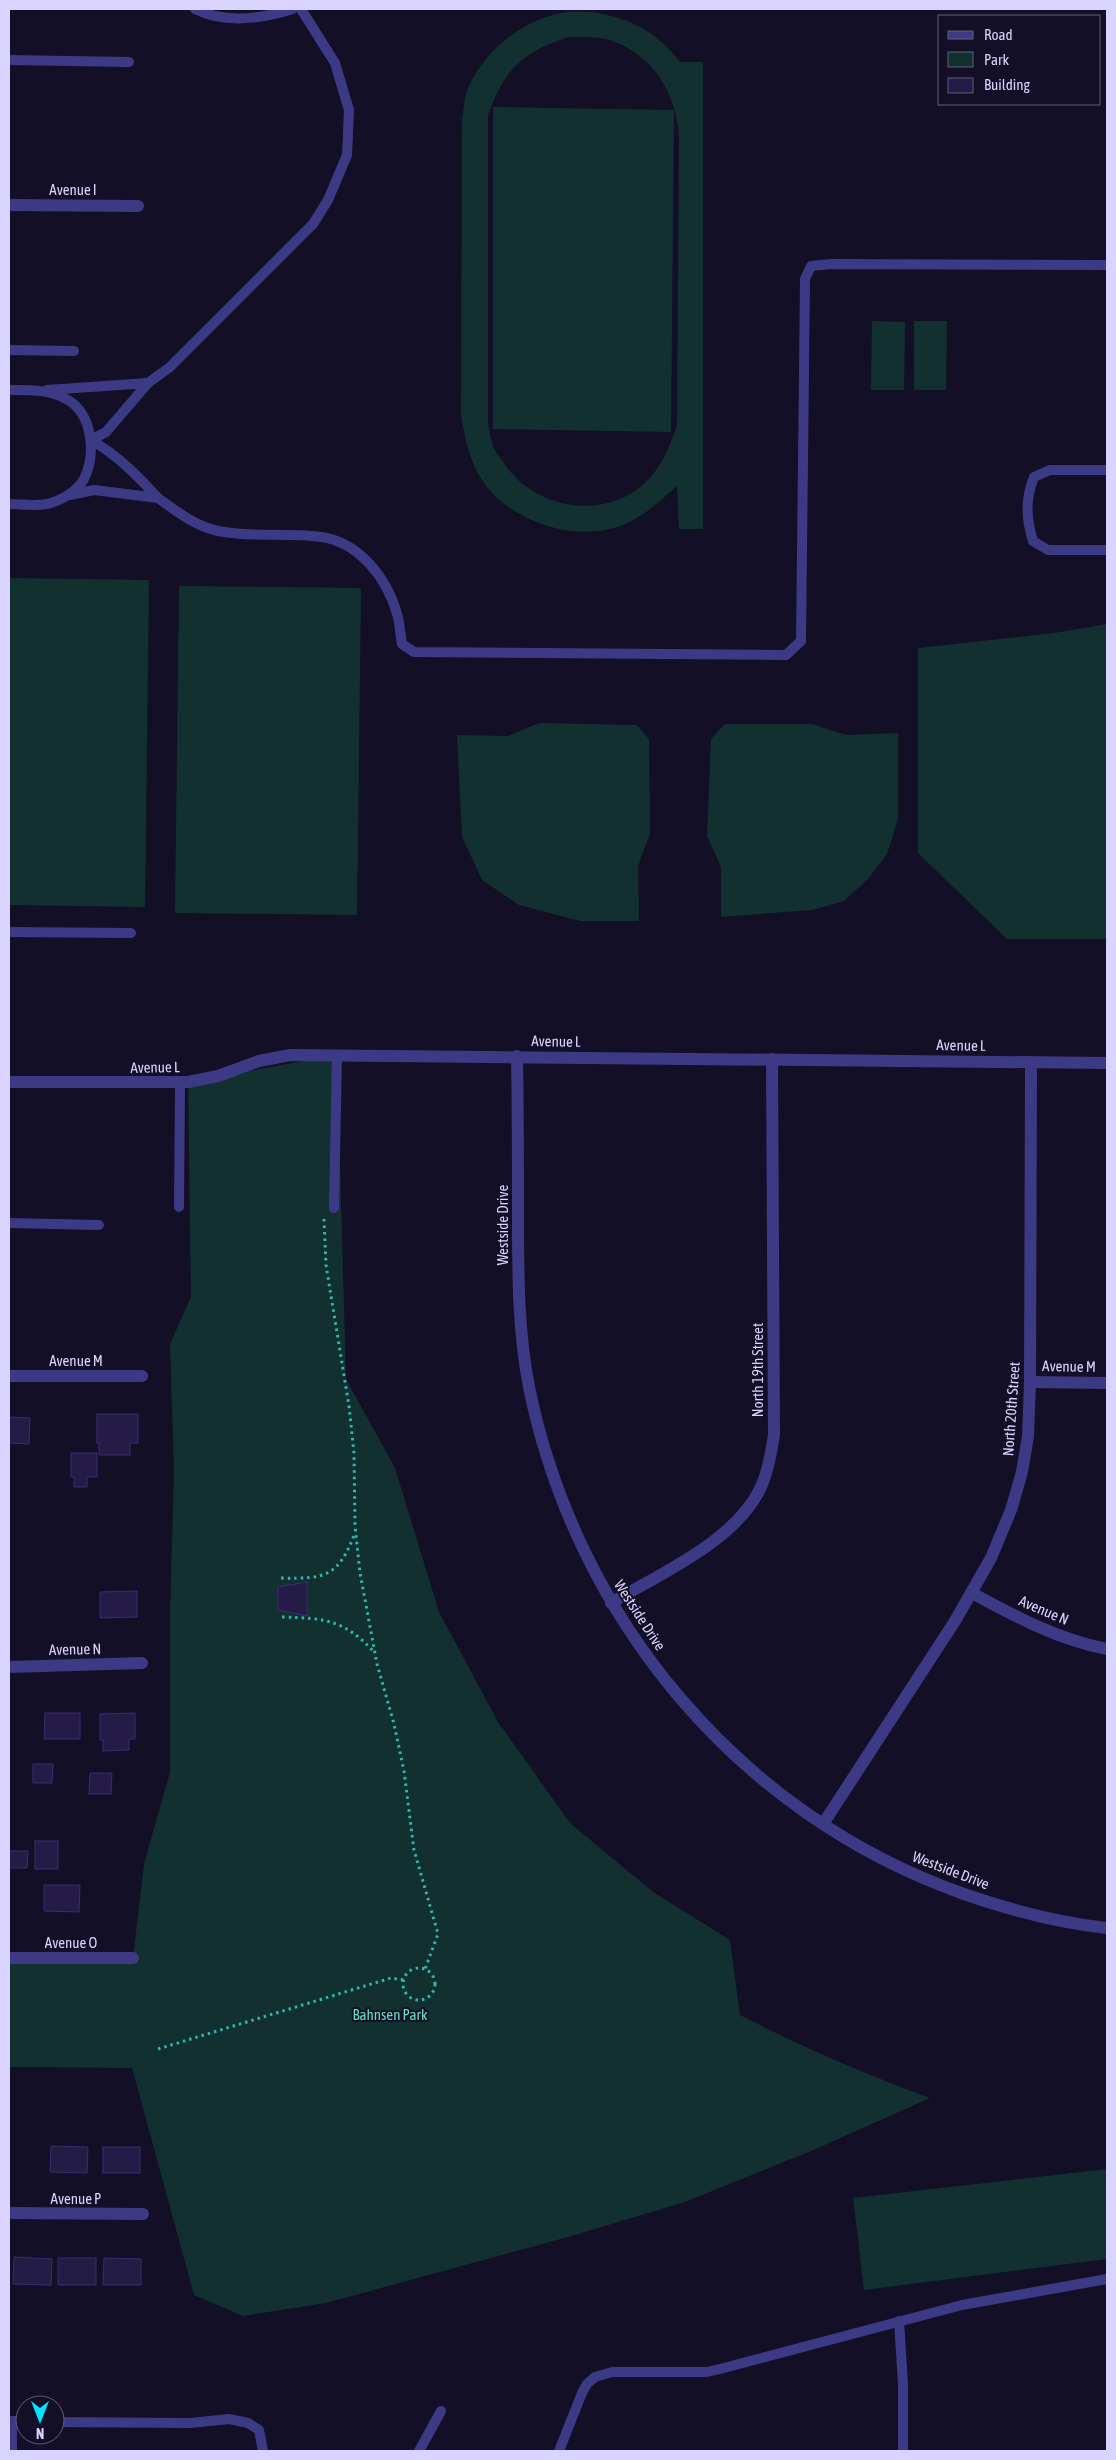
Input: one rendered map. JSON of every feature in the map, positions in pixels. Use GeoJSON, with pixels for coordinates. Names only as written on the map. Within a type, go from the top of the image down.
{"type":"FeatureCollection","features":[{"type":"Feature","properties":{"kind":"street","name":"Avenue I"},"geometry":{"type":"LineString","coordinates":[[9,205],[138,206]]}},
{"type":"Feature","properties":{"kind":"street","name":"Avenue L"},"geometry":{"type":"LineString","coordinates":[[9,1082],[180,1082],[218,1076],[259,1061],[290,1055],[518,1056],[1107,1064]]}},
{"type":"Feature","properties":{"kind":"street","name":"Westside Drive"},"geometry":{"type":"LineString","coordinates":[[518,1056],[518,1278],[520,1322],[529,1385],[542,1443],[570,1521],[592,1570],[611,1603],[652,1664],[691,1711],[735,1756],[778,1792],[846,1839],[898,1867],[947,1888],[1037,1916],[1107,1928]]}},
{"type":"Feature","properties":{"kind":"street","name":"North 19th Street"},"geometry":{"type":"LineString","coordinates":[[611,1603],[714,1542],[734,1526],[748,1509],[761,1488],[769,1464],[774,1435],[772,1059]]}},
{"type":"Feature","properties":{"kind":"street","name":"North 20th Street"},"geometry":{"type":"LineString","coordinates":[[823,1824],[972,1593],[992,1558],[1012,1510],[1022,1472],[1028,1436],[1030,1382],[1031,1062]]}},
{"type":"Feature","properties":{"kind":"street","name":"Avenue M"},"geometry":{"type":"LineString","coordinates":[[9,1376],[142,1376]]}},
{"type":"Feature","properties":{"kind":"street","name":"Avenue M"},"geometry":{"type":"LineString","coordinates":[[1030,1382],[1107,1383]]}},
{"type":"Feature","properties":{"kind":"street","name":"Avenue N"},"geometry":{"type":"LineString","coordinates":[[972,1593],[1016,1616],[1056,1633],[1107,1648]]}},
{"type":"Feature","properties":{"kind":"street","name":"Avenue N"},"geometry":{"type":"LineString","coordinates":[[9,1667],[142,1663]]}},
{"type":"Feature","properties":{"kind":"street","name":"Avenue O"},"geometry":{"type":"LineString","coordinates":[[9,1958],[133,1958]]}},
{"type":"Feature","properties":{"kind":"street","name":"Avenue P"},"geometry":{"type":"LineString","coordinates":[[9,2213],[143,2214]]}},
{"type":"Feature","properties":{"kind":"lane"},"geometry":{"type":"LineString","coordinates":[[195,9],[209,16],[241,19],[273,16],[293,9]]}},
{"type":"Feature","properties":{"kind":"lane"},"geometry":{"type":"LineString","coordinates":[[91,440],[106,432],[148,383],[170,367],[313,224],[328,200],[347,155],[349,110],[335,63],[301,9]]}},
{"type":"Feature","properties":{"kind":"lane"},"geometry":{"type":"LineString","coordinates":[[9,60],[129,62]]}},
{"type":"Feature","properties":{"kind":"lane"},"geometry":{"type":"LineString","coordinates":[[91,440],[108,450],[134,472],[158,498],[186,518],[217,530],[254,535],[322,537],[351,548],[379,572],[397,613],[402,644],[414,652],[786,655],[802,640],[805,279],[811,266],[831,264],[1107,265]]}},
{"type":"Feature","properties":{"kind":"lane"},"geometry":{"type":"LineString","coordinates":[[9,350],[74,351]]}},
{"type":"Feature","properties":{"kind":"lane"},"geometry":{"type":"LineString","coordinates":[[9,390],[44,390],[148,383]]}},
{"type":"Feature","properties":{"kind":"lane"},"geometry":{"type":"LineString","coordinates":[[44,390],[69,401],[85,419],[91,440],[90,461],[83,480],[70,495]]}},
{"type":"Feature","properties":{"kind":"lane"},"geometry":{"type":"LineString","coordinates":[[1107,470],[1050,470],[1034,478],[1027,495],[1027,522],[1033,541],[1048,550],[1107,550]]}},
{"type":"Feature","properties":{"kind":"lane"},"geometry":{"type":"LineString","coordinates":[[9,504],[49,504],[70,495],[94,490],[158,498]]}},
{"type":"Feature","properties":{"kind":"lane"},"geometry":{"type":"LineString","coordinates":[[9,932],[131,933]]}},
{"type":"Feature","properties":{"kind":"lane"},"geometry":{"type":"LineString","coordinates":[[334,1208],[337,1055]]}},
{"type":"Feature","properties":{"kind":"lane"},"geometry":{"type":"LineString","coordinates":[[179,1207],[180,1082]]}},
{"type":"Feature","properties":{"kind":"lane"},"geometry":{"type":"LineString","coordinates":[[9,1223],[99,1225]]}},
{"type":"Feature","properties":{"kind":"lane"},"geometry":{"type":"LineString","coordinates":[[559,2451],[587,2384],[603,2373],[708,2372],[962,2305],[1107,2279]]}},
{"type":"Feature","properties":{"kind":"lane"},"geometry":{"type":"LineString","coordinates":[[899,2321],[903,2384],[903,2451]]}},
{"type":"Feature","properties":{"kind":"lane"},"geometry":{"type":"LineString","coordinates":[[419,2451],[440,2411]]}},
{"type":"Feature","properties":{"kind":"lane"},"geometry":{"type":"LineString","coordinates":[[65,2422],[190,2423],[229,2419],[248,2423],[259,2430],[263,2451]]}},
{"type":"Feature","properties":{"kind":"lane"},"geometry":{"type":"LineString","coordinates":[[12,2451],[10,2436],[12,2421],[15,2421]]}},
{"type":"Feature","properties":{"kind":"path"},"geometry":{"type":"LineString","coordinates":[[324,1217],[326,1265],[349,1406],[354,1453],[356,1531],[362,1581],[375,1653],[402,1762],[414,1850],[438,1934],[425,1969]]}},
{"type":"Feature","properties":{"kind":"path"},"geometry":{"type":"LineString","coordinates":[[282,1578],[312,1579],[330,1572],[345,1556],[356,1531]]}},
{"type":"Feature","properties":{"kind":"path"},"geometry":{"type":"LineString","coordinates":[[282,1617],[319,1618],[339,1623],[363,1640],[375,1653]]}},
{"type":"Feature","properties":{"kind":"path"},"geometry":{"type":"LineString","coordinates":[[415,1968],[425,1969],[435,1980],[435,1990],[428,1998],[418,2000],[408,1996],[403,1986],[404,1980],[410,1971],[415,1968]]}},
{"type":"Feature","properties":{"kind":"path"},"geometry":{"type":"LineString","coordinates":[[158,2048],[391,1978],[404,1980]]}},
{"type":"Feature","properties":{"kind":"green space"},"geometry":{"type":"Polygon","coordinates":[[[592,12],[619,18],[642,28],[661,42],[680,62],[703,62],[703,529],[679,529],[677,486],[640,516],[614,528],[578,532],[541,524],[507,506],[493,494],[478,472],[466,440],[461,415],[462,119],[467,92],[475,74],[494,50],[518,31],[546,17],[561,13],[592,12]],[[569,37],[539,49],[517,65],[501,87],[488,116],[488,420],[494,448],[516,478],[533,491],[551,500],[570,505],[590,506],[610,502],[629,495],[646,482],[657,469],[665,455],[677,425],[679,133],[673,104],[667,91],[660,78],[641,57],[610,40],[593,37],[569,37]]]}},
{"type":"Feature","properties":{"kind":"green space"},"geometry":{"type":"Polygon","coordinates":[[[493,107],[674,110],[671,432],[493,429],[493,107]]]}},
{"type":"Feature","properties":{"kind":"green space"},"geometry":{"type":"Polygon","coordinates":[[[872,321],[905,322],[904,390],[871,390],[872,321]]]}},
{"type":"Feature","properties":{"kind":"green space"},"geometry":{"type":"Polygon","coordinates":[[[914,321],[947,321],[946,390],[914,390],[914,321]]]}},
{"type":"Feature","properties":{"kind":"green space"},"geometry":{"type":"Polygon","coordinates":[[[9,578],[149,580],[145,907],[9,905],[9,578]]]}},
{"type":"Feature","properties":{"kind":"green space"},"geometry":{"type":"Polygon","coordinates":[[[179,586],[361,588],[357,915],[175,913],[179,586]]]}},
{"type":"Feature","properties":{"kind":"green space"},"geometry":{"type":"Polygon","coordinates":[[[1107,624],[1107,939],[1007,939],[918,853],[918,648],[1054,633],[1107,624]]]}},
{"type":"Feature","properties":{"kind":"green space"},"geometry":{"type":"Polygon","coordinates":[[[539,723],[637,725],[649,739],[650,834],[638,866],[639,921],[580,921],[519,905],[482,880],[462,837],[457,735],[508,736],[539,723]]]}},
{"type":"Feature","properties":{"kind":"green space"},"geometry":{"type":"Polygon","coordinates":[[[725,724],[812,724],[846,735],[898,733],[898,819],[887,854],[868,879],[844,901],[812,910],[721,917],[721,867],[707,836],[711,739],[725,724]]]}},
{"type":"Feature","properties":{"kind":"green space","name":"Bahnsen Park"},"geometry":{"type":"Polygon","coordinates":[[[337,1055],[346,1379],[395,1468],[439,1612],[498,1722],[570,1823],[653,1892],[730,1940],[740,2015],[834,2060],[930,2098],[811,2151],[685,2202],[568,2237],[326,2303],[243,2316],[194,2295],[132,2068],[9,2067],[9,1957],[133,1958],[144,1864],[170,1772],[170,1614],[174,1470],[170,1344],[191,1297],[188,1082],[337,1055]]]}},
{"type":"Feature","properties":{"kind":"green space"},"geometry":{"type":"Polygon","coordinates":[[[1107,2169],[1107,2259],[864,2290],[853,2198],[1107,2169]]]}},
{"type":"Feature","properties":{"kind":"building"},"geometry":{"type":"Polygon","coordinates":[[[97,1414],[138,1414],[138,1443],[130,1443],[130,1455],[99,1455],[97,1414]]]}},
{"type":"Feature","properties":{"kind":"building"},"geometry":{"type":"Polygon","coordinates":[[[9,1417],[30,1418],[29,1444],[9,1443],[9,1417]]]}},
{"type":"Feature","properties":{"kind":"building"},"geometry":{"type":"Polygon","coordinates":[[[71,1453],[97,1453],[97,1477],[87,1477],[87,1487],[74,1487],[74,1477],[71,1477],[71,1453]]]}},
{"type":"Feature","properties":{"kind":"building"},"geometry":{"type":"Polygon","coordinates":[[[307,1582],[307,1616],[278,1610],[278,1587],[307,1582]]]}},
{"type":"Feature","properties":{"kind":"building"},"geometry":{"type":"Polygon","coordinates":[[[137,1591],[137,1617],[100,1618],[100,1592],[137,1591]]]}},
{"type":"Feature","properties":{"kind":"building"},"geometry":{"type":"Polygon","coordinates":[[[45,1713],[80,1713],[80,1739],[44,1739],[45,1713]]]}},
{"type":"Feature","properties":{"kind":"building"},"geometry":{"type":"Polygon","coordinates":[[[135,1713],[135,1739],[129,1739],[129,1750],[103,1751],[103,1740],[100,1740],[100,1714],[135,1713]]]}},
{"type":"Feature","properties":{"kind":"building"},"geometry":{"type":"Polygon","coordinates":[[[33,1764],[53,1764],[52,1783],[33,1783],[33,1764]]]}},
{"type":"Feature","properties":{"kind":"building"},"geometry":{"type":"Polygon","coordinates":[[[90,1773],[112,1773],[111,1794],[89,1794],[90,1773]]]}},
{"type":"Feature","properties":{"kind":"building"},"geometry":{"type":"Polygon","coordinates":[[[35,1841],[58,1841],[58,1869],[35,1869],[35,1841]]]}},
{"type":"Feature","properties":{"kind":"building"},"geometry":{"type":"Polygon","coordinates":[[[9,1851],[28,1851],[27,1868],[9,1868],[9,1851]]]}},
{"type":"Feature","properties":{"kind":"building"},"geometry":{"type":"Polygon","coordinates":[[[44,1885],[80,1885],[79,1912],[44,1911],[44,1885]]]}},
{"type":"Feature","properties":{"kind":"building"},"geometry":{"type":"Polygon","coordinates":[[[51,2146],[88,2147],[87,2173],[50,2172],[51,2146]]]}},
{"type":"Feature","properties":{"kind":"building"},"geometry":{"type":"Polygon","coordinates":[[[103,2147],[140,2147],[140,2173],[103,2173],[103,2147]]]}},
{"type":"Feature","properties":{"kind":"building"},"geometry":{"type":"Polygon","coordinates":[[[14,2257],[52,2259],[51,2285],[13,2284],[14,2257]]]}},
{"type":"Feature","properties":{"kind":"building"},"geometry":{"type":"Polygon","coordinates":[[[58,2258],[96,2258],[96,2285],[58,2285],[58,2258]]]}},
{"type":"Feature","properties":{"kind":"building"},"geometry":{"type":"Polygon","coordinates":[[[104,2258],[141,2259],[141,2285],[103,2285],[104,2258]]]}}]}
